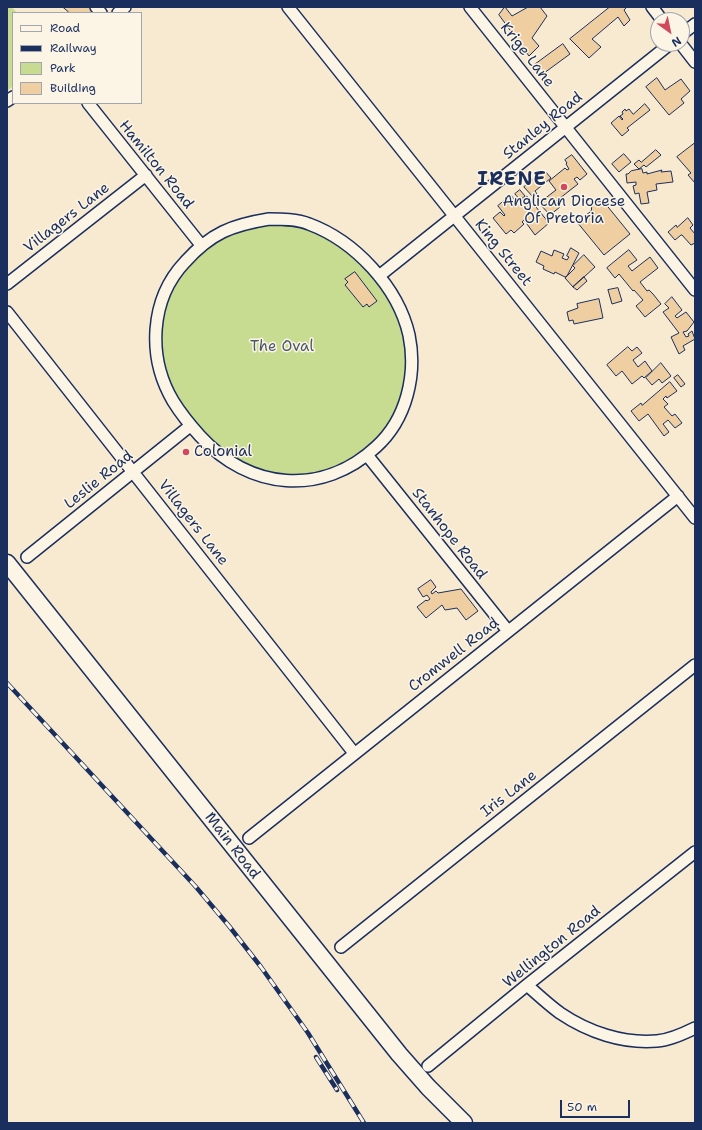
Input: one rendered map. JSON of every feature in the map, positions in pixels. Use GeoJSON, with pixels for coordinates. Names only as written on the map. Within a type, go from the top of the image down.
{"type":"FeatureCollection","features":[{"type":"Feature","properties":{"kind":"main road","name":"Main Road"},"geometry":{"type":"LineString","coordinates":[[7,562],[395,1049],[428,1087],[464,1123]]}},
{"type":"Feature","properties":{"kind":"street","name":"King Street"},"geometry":{"type":"LineString","coordinates":[[288,7],[695,518]]}},
{"type":"Feature","properties":{"kind":"street","name":"Krige Lane"},"geometry":{"type":"LineString","coordinates":[[470,7],[695,290]]}},
{"type":"Feature","properties":{"kind":"street","name":"Stanley Road"},"geometry":{"type":"LineString","coordinates":[[379,276],[660,52]]}},
{"type":"Feature","properties":{"kind":"street"},"geometry":{"type":"LineString","coordinates":[[687,52],[695,62]]}},
{"type":"Feature","properties":{"kind":"street","name":"Hamilton Road"},"geometry":{"type":"LineString","coordinates":[[89,104],[201,245]]}},
{"type":"Feature","properties":{"kind":"street","name":"Villagers Lane"},"geometry":{"type":"LineString","coordinates":[[7,284],[146,175]]}},
{"type":"Feature","properties":{"kind":"street"},"geometry":{"type":"LineString","coordinates":[[276,219],[305,223],[344,242],[379,276],[395,299],[406,324],[412,351],[412,372],[405,400],[398,416],[383,440],[367,455],[350,466],[330,475],[294,481],[277,480],[251,473],[233,464],[213,450],[190,426],[173,401],[162,378],[158,364],[156,347],[156,324],[160,300],[172,278],[201,245],[224,230],[249,222],[276,219]]}},
{"type":"Feature","properties":{"kind":"street","name":"Villagers Lane"},"geometry":{"type":"LineString","coordinates":[[7,312],[354,753]]}},
{"type":"Feature","properties":{"kind":"street","name":"Leslie Road"},"geometry":{"type":"LineString","coordinates":[[27,557],[190,426]]}},
{"type":"Feature","properties":{"kind":"street","name":"Stanhope Road"},"geometry":{"type":"LineString","coordinates":[[367,455],[508,631]]}},
{"type":"Feature","properties":{"kind":"street","name":"Cromwell Road"},"geometry":{"type":"LineString","coordinates":[[249,838],[678,496]]}},
{"type":"Feature","properties":{"kind":"street","name":"Iris Lane"},"geometry":{"type":"LineString","coordinates":[[341,946],[695,665]]}},
{"type":"Feature","properties":{"kind":"street","name":"Wellington Road"},"geometry":{"type":"LineString","coordinates":[[428,1066],[527,985],[695,852]]}},
{"type":"Feature","properties":{"kind":"street"},"geometry":{"type":"LineString","coordinates":[[527,985],[553,1008],[569,1018],[612,1037],[643,1041],[658,1041],[674,1037],[695,1028]]}},
{"type":"Feature","properties":{"kind":"green space"},"geometry":{"type":"Polygon","coordinates":[[[7,7],[12,7],[16,12],[12,12],[12,87],[7,91],[7,7]]]}},
{"type":"Feature","properties":{"kind":"green space","name":"The Oval"},"geometry":{"type":"Polygon","coordinates":[[[277,217],[344,241],[391,294],[413,355],[400,407],[385,431],[365,451],[338,466],[308,475],[282,476],[252,470],[230,458],[189,423],[160,365],[160,302],[200,245],[277,217]]]}},
{"type":"Feature","properties":{"kind":"building"},"geometry":{"type":"Polygon","coordinates":[[[63,7],[90,7],[94,12],[68,12],[63,7]]]}},
{"type":"Feature","properties":{"kind":"building"},"geometry":{"type":"Polygon","coordinates":[[[505,7],[512,16],[528,7],[540,7],[547,16],[532,38],[539,46],[529,56],[499,15],[505,7]]]}},
{"type":"Feature","properties":{"kind":"building"},"geometry":{"type":"Polygon","coordinates":[[[610,7],[627,7],[624,10],[630,20],[624,26],[618,17],[592,39],[601,47],[589,58],[570,39],[610,7]]]}},
{"type":"Feature","properties":{"kind":"building"},"geometry":{"type":"Polygon","coordinates":[[[563,44],[570,54],[540,76],[533,66],[563,44]]]}},
{"type":"Feature","properties":{"kind":"building"},"geometry":{"type":"Polygon","coordinates":[[[657,78],[665,90],[681,79],[690,91],[681,99],[684,103],[669,115],[646,87],[657,78]]]}},
{"type":"Feature","properties":{"kind":"building"},"geometry":{"type":"Polygon","coordinates":[[[645,104],[650,110],[627,128],[629,130],[622,136],[611,123],[619,116],[622,120],[623,119],[620,116],[623,114],[622,112],[625,109],[626,111],[629,109],[633,114],[645,104]]]}},
{"type":"Feature","properties":{"kind":"building"},"geometry":{"type":"Polygon","coordinates":[[[695,143],[695,183],[688,175],[691,173],[677,157],[695,143]]]}},
{"type":"Feature","properties":{"kind":"building"},"geometry":{"type":"Polygon","coordinates":[[[656,150],[661,155],[646,167],[644,165],[639,169],[634,164],[639,160],[641,162],[656,150]]]}},
{"type":"Feature","properties":{"kind":"building"},"geometry":{"type":"Polygon","coordinates":[[[624,154],[631,162],[619,172],[612,164],[624,154]]]}},
{"type":"Feature","properties":{"kind":"building","name":"Anglican Diocese Of Pretoria"},"geometry":{"type":"Polygon","coordinates":[[[572,155],[587,174],[580,180],[577,177],[574,179],[578,184],[555,202],[560,207],[550,215],[539,203],[556,190],[549,181],[565,168],[567,170],[569,169],[565,160],[572,155]]]}},
{"type":"Feature","properties":{"kind":"building"},"geometry":{"type":"Polygon","coordinates":[[[642,169],[643,173],[647,172],[647,174],[662,170],[661,172],[671,171],[673,182],[656,184],[657,190],[647,192],[649,203],[641,204],[639,193],[635,194],[633,186],[636,185],[636,182],[627,183],[626,174],[631,171],[642,169]]]}},
{"type":"Feature","properties":{"kind":"building"},"geometry":{"type":"Polygon","coordinates":[[[545,171],[551,178],[535,191],[537,194],[533,197],[524,187],[545,171]]]}},
{"type":"Feature","properties":{"kind":"building"},"geometry":{"type":"Polygon","coordinates":[[[520,190],[525,196],[520,200],[515,194],[520,190]]]}},
{"type":"Feature","properties":{"kind":"building"},"geometry":{"type":"Polygon","coordinates":[[[511,195],[517,203],[513,206],[514,207],[527,196],[549,223],[535,235],[524,220],[522,222],[524,224],[514,233],[511,230],[506,234],[493,218],[500,212],[504,216],[505,215],[498,206],[511,195]]]}},
{"type":"Feature","properties":{"kind":"building"},"geometry":{"type":"Polygon","coordinates":[[[596,201],[604,202],[630,234],[604,255],[577,222],[590,212],[591,213],[592,204],[595,205],[596,201]]]}},
{"type":"Feature","properties":{"kind":"building"},"geometry":{"type":"Polygon","coordinates":[[[688,218],[693,225],[690,228],[695,234],[695,243],[691,245],[682,235],[675,240],[668,232],[688,218]]]}},
{"type":"Feature","properties":{"kind":"building"},"geometry":{"type":"Polygon","coordinates":[[[571,248],[579,253],[567,276],[565,277],[555,272],[554,274],[543,269],[544,266],[536,262],[541,251],[552,256],[554,250],[564,254],[562,258],[567,260],[569,257],[567,256],[571,248]]]}},
{"type":"Feature","properties":{"kind":"building"},"geometry":{"type":"Polygon","coordinates":[[[629,250],[637,260],[628,266],[632,271],[650,257],[658,268],[640,282],[661,304],[645,317],[636,306],[643,300],[634,290],[633,291],[619,274],[615,278],[607,268],[629,250]]]}},
{"type":"Feature","properties":{"kind":"building"},"geometry":{"type":"Polygon","coordinates":[[[584,255],[595,267],[573,287],[565,278],[575,268],[573,266],[584,255]]]}},
{"type":"Feature","properties":{"kind":"building"},"geometry":{"type":"Polygon","coordinates":[[[355,272],[377,301],[369,307],[367,304],[363,307],[345,285],[348,282],[345,279],[355,272]]]}},
{"type":"Feature","properties":{"kind":"building"},"geometry":{"type":"Polygon","coordinates":[[[584,277],[587,281],[577,290],[573,287],[584,277]]]}},
{"type":"Feature","properties":{"kind":"building"},"geometry":{"type":"Polygon","coordinates":[[[618,288],[622,301],[612,304],[608,290],[618,288]]]}},
{"type":"Feature","properties":{"kind":"building"},"geometry":{"type":"Polygon","coordinates":[[[672,297],[682,310],[675,316],[677,318],[686,312],[694,322],[687,331],[683,332],[686,337],[689,336],[688,334],[692,331],[695,339],[683,346],[685,350],[679,354],[671,337],[679,333],[663,312],[669,308],[665,304],[672,297]]]}},
{"type":"Feature","properties":{"kind":"building"},"geometry":{"type":"Polygon","coordinates":[[[599,299],[603,318],[574,324],[573,320],[569,321],[567,312],[578,308],[577,304],[599,299]]]}},
{"type":"Feature","properties":{"kind":"building"},"geometry":{"type":"Polygon","coordinates":[[[628,347],[632,351],[637,347],[642,353],[633,360],[638,367],[645,361],[652,371],[644,378],[642,376],[632,384],[622,371],[616,376],[607,365],[628,347]]]}},
{"type":"Feature","properties":{"kind":"building"},"geometry":{"type":"Polygon","coordinates":[[[661,363],[671,376],[662,383],[659,379],[652,385],[646,378],[661,363]]]}},
{"type":"Feature","properties":{"kind":"building"},"geometry":{"type":"Polygon","coordinates":[[[678,375],[685,384],[681,387],[674,378],[678,375]]]}},
{"type":"Feature","properties":{"kind":"building"},"geometry":{"type":"Polygon","coordinates":[[[670,382],[677,391],[663,399],[668,404],[664,407],[672,416],[675,414],[682,423],[675,428],[668,420],[663,424],[669,432],[664,436],[648,414],[639,421],[631,411],[641,403],[642,405],[670,382]]]}},
{"type":"Feature","properties":{"kind":"building"},"geometry":{"type":"Polygon","coordinates":[[[431,580],[436,587],[431,592],[432,594],[436,591],[438,593],[461,589],[478,611],[466,620],[457,608],[445,610],[442,605],[426,618],[417,607],[426,600],[427,601],[430,599],[427,595],[423,597],[418,589],[431,580]]]}},
{"type":"Feature","properties":{"kind":"railway"},"geometry":{"type":"LineString","coordinates":[[7,683],[196,887],[229,926],[261,967],[308,1033],[364,1123]]}},
{"type":"Feature","properties":{"kind":"railway"},"geometry":{"type":"LineString","coordinates":[[316,1057],[337,1090]]}},
{"type":"Feature","properties":{"kind":"place","name":"Anglican Diocese Of Pretoria"},"geometry":{"type":"Point","coordinates":[564,187]}},
{"type":"Feature","properties":{"kind":"place","name":"Colonial"},"geometry":{"type":"Point","coordinates":[186,452]}},
{"type":"Feature","properties":{"kind":"district","name":"IRENE"},"geometry":{"type":"Point","coordinates":[512,180]}}]}
